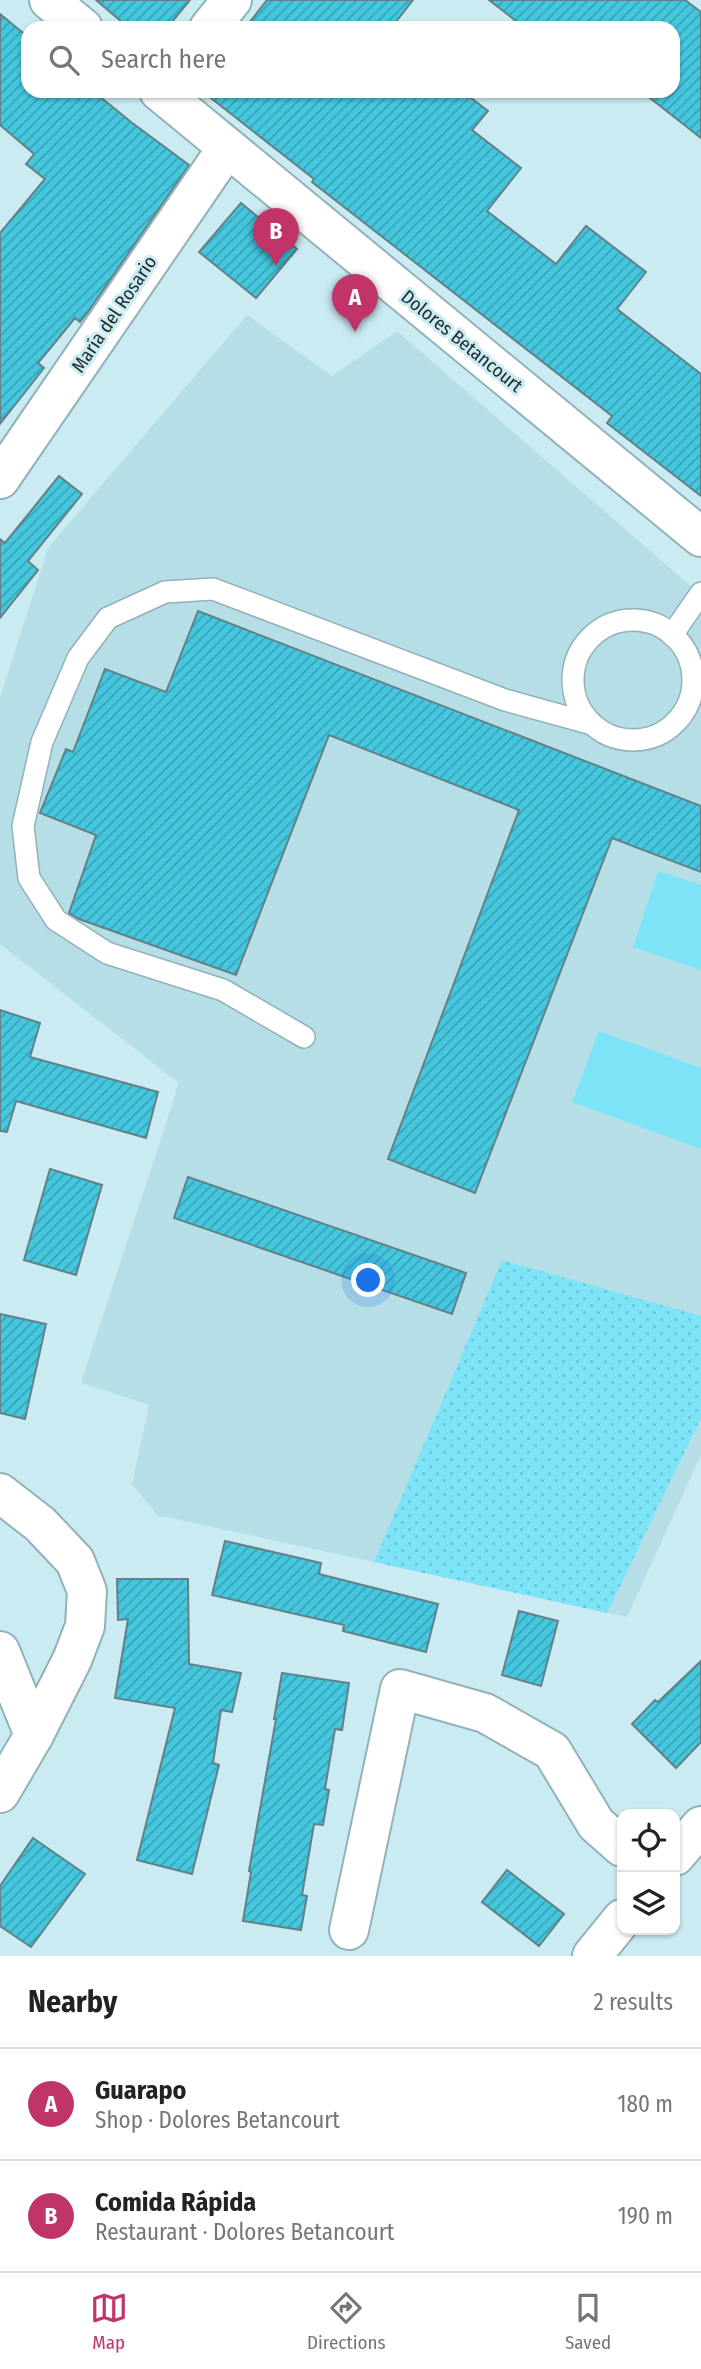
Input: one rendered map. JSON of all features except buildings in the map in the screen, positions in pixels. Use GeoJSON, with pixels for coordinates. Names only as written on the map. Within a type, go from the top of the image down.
{"type":"FeatureCollection","features":[{"type":"Feature","properties":{"kind":"street"},"geometry":{"type":"LineString","coordinates":[[49,0],[74,21]]}},
{"type":"Feature","properties":{"kind":"street"},"geometry":{"type":"LineString","coordinates":[[215,21],[232,0]]}},
{"type":"Feature","properties":{"kind":"street","name":"Dolores Betancourt"},"geometry":{"type":"LineString","coordinates":[[167,98],[701,537]]}},
{"type":"Feature","properties":{"kind":"street","name":"María del Rosario"},"geometry":{"type":"LineString","coordinates":[[0,479],[227,148]]}},
{"type":"Feature","properties":{"kind":"street"},"geometry":{"type":"LineString","coordinates":[[0,1493],[40,1524],[75,1561],[87,1591],[85,1626],[72,1660],[34,1735],[0,1793]]}},
{"type":"Feature","properties":{"kind":"street"},"geometry":{"type":"LineString","coordinates":[[0,1651],[34,1735]]}},
{"type":"Feature","properties":{"kind":"street"},"geometry":{"type":"LineString","coordinates":[[349,1930],[400,1689],[485,1713],[552,1752],[596,1824],[617,1843]]}},
{"type":"Feature","properties":{"kind":"street"},"geometry":{"type":"LineString","coordinates":[[680,1850],[701,1826]]}},
{"type":"Feature","properties":{"kind":"street"},"geometry":{"type":"LineString","coordinates":[[592,1956],[617,1925]]}},
{"type":"Feature","properties":{"kind":"lane"},"geometry":{"type":"LineString","coordinates":[[304,1037],[223,990],[107,953],[56,920],[29,878],[23,826],[42,742],[78,658],[108,618],[165,592],[213,589],[505,701],[592,724]]}},
{"type":"Feature","properties":{"kind":"lane"},"geometry":{"type":"LineString","coordinates":[[672,635],[701,593]]}},
{"type":"Feature","properties":{"kind":"lane"},"geometry":{"type":"LineString","coordinates":[[624,620],[644,621],[662,627],[672,635],[689,657],[694,677],[691,698],[682,716],[667,730],[649,738],[628,740],[608,735],[592,724],[580,709],[574,691],[574,671],[580,653],[591,637],[607,626],[624,620]]}},
{"type":"Feature","properties":{"kind":"shaded area"},"geometry":{"type":"Polygon","coordinates":[[[247,315],[332,376],[397,331],[701,595],[701,1455],[627,1617],[157,1515],[132,1484],[149,1405],[81,1383],[179,1083],[0,944],[0,698],[48,548],[247,315]]]}},
{"type":"Feature","properties":{"kind":"shaded area"},"geometry":{"type":"Polygon","coordinates":[[[658,871],[701,885],[701,970],[633,947],[658,871]]]}},
{"type":"Feature","properties":{"kind":"shaded area"},"geometry":{"type":"Polygon","coordinates":[[[599,1031],[701,1068],[701,1149],[572,1102],[599,1031]]]}},
{"type":"Feature","properties":{"kind":"shaded area"},"geometry":{"type":"Polygon","coordinates":[[[502,1260],[701,1316],[701,1418],[607,1613],[374,1562],[502,1260]]]}},
{"type":"Feature","properties":{"kind":"place","name":"Comida Rápida"},"geometry":{"type":"Point","coordinates":[276,266]}},
{"type":"Feature","properties":{"kind":"place","name":"Guarapo"},"geometry":{"type":"Point","coordinates":[355,332]}}]}
